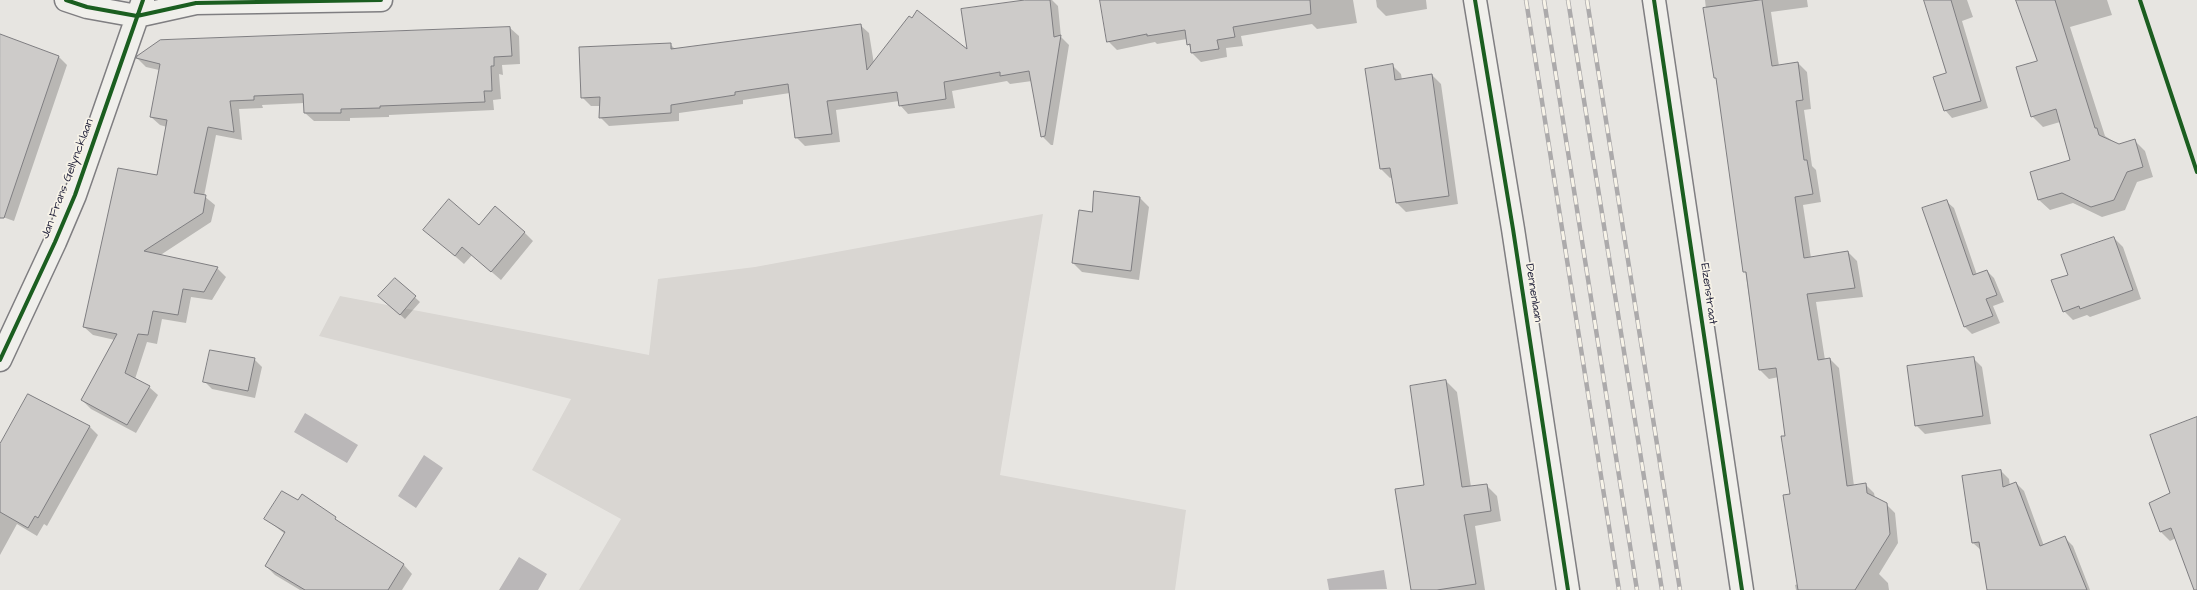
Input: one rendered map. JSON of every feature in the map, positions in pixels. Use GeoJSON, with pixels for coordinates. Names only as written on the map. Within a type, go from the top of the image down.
{"type":"FeatureCollection","features":[{"type":"Feature","properties":{"kind":"street"},"geometry":{"type":"LineString","coordinates":[[66,0],[87,7],[140,8],[196,3],[382,0]]}},
{"type":"Feature","properties":{"kind":"street","name":"Dennenlaan"},"geometry":{"type":"LineString","coordinates":[[1475,0],[1513,228],[1568,590]]}},
{"type":"Feature","properties":{"kind":"street","name":"Elzenstraat"},"geometry":{"type":"LineString","coordinates":[[1654,0],[1742,590]]}},
{"type":"Feature","properties":{"kind":"street","name":"Jan Frans Gellyncklaan"},"geometry":{"type":"LineString","coordinates":[[0,360],[55,242],[75,195],[140,8]]}},
{"type":"Feature","properties":{"kind":"shaded area"},"geometry":{"type":"Polygon","coordinates":[[[1043,214],[1000,475],[1186,510],[1175,590],[579,590],[621,519],[532,470],[571,399],[319,336],[340,296],[649,355],[658,279],[755,267],[1043,214]]]}},
{"type":"Feature","properties":{"kind":"shaded area"},"geometry":{"type":"Polygon","coordinates":[[[305,413],[358,445],[347,463],[294,432],[305,413]]]}},
{"type":"Feature","properties":{"kind":"shaded area"},"geometry":{"type":"Polygon","coordinates":[[[424,455],[443,468],[416,508],[398,496],[424,455]]]}},
{"type":"Feature","properties":{"kind":"shaded area"},"geometry":{"type":"Polygon","coordinates":[[[519,557],[547,574],[538,590],[499,590],[519,557]]]}},
{"type":"Feature","properties":{"kind":"shaded area"},"geometry":{"type":"Polygon","coordinates":[[[1384,570],[1387,589],[1329,590],[1327,579],[1384,570]]]}},
{"type":"Feature","properties":{"kind":"building"},"geometry":{"type":"Polygon","coordinates":[[[1025,0],[1050,0],[1054,37],[1061,35],[1045,136],[1041,137],[1029,71],[1000,76],[1000,72],[944,82],[946,99],[899,106],[897,92],[827,101],[832,134],[795,138],[788,84],[735,92],[735,95],[671,105],[671,113],[599,118],[600,97],[581,98],[579,47],[671,43],[671,49],[861,24],[867,70],[909,16],[912,18],[917,10],[967,49],[961,9],[1025,0]]]}},
{"type":"Feature","properties":{"kind":"building"},"geometry":{"type":"Polygon","coordinates":[[[1100,0],[1310,0],[1311,14],[1233,27],[1235,37],[1217,40],[1219,49],[1191,53],[1190,44],[1187,45],[1185,30],[1147,36],[1147,34],[1107,42],[1100,0]]]}},
{"type":"Feature","properties":{"kind":"building"},"geometry":{"type":"Polygon","coordinates":[[[1762,0],[1772,66],[1798,62],[1803,100],[1796,101],[1804,160],[1807,160],[1813,194],[1795,197],[1804,258],[1848,251],[1855,288],[1807,294],[1818,360],[1830,358],[1847,486],[1866,483],[1867,493],[1887,503],[1890,534],[1855,590],[1798,590],[1783,495],[1790,494],[1781,436],[1785,436],[1776,368],[1759,370],[1746,272],[1743,272],[1716,78],[1714,78],[1703,8],[1762,0]]]}},
{"type":"Feature","properties":{"kind":"building"},"geometry":{"type":"Polygon","coordinates":[[[1924,0],[1951,0],[1981,101],[1944,111],[1933,77],[1946,73],[1924,0]]]}},
{"type":"Feature","properties":{"kind":"building"},"geometry":{"type":"Polygon","coordinates":[[[2016,0],[2055,0],[2095,128],[2097,128],[2099,135],[2119,144],[2135,139],[2143,167],[2127,172],[2114,200],[2091,207],[2062,193],[2038,200],[2030,172],[2070,160],[2056,109],[2031,117],[2016,67],[2037,61],[2016,0]]]}},
{"type":"Feature","properties":{"kind":"building"},"geometry":{"type":"Polygon","coordinates":[[[510,27],[512,56],[494,57],[494,66],[491,66],[492,91],[484,91],[485,102],[380,106],[380,108],[341,109],[341,113],[304,113],[303,94],[254,96],[254,100],[230,101],[234,132],[208,127],[194,193],[206,195],[203,213],[144,251],[218,267],[204,292],[183,289],[178,315],[153,311],[148,335],[138,334],[125,373],[150,386],[127,425],[81,400],[117,334],[83,327],[118,168],[157,175],[167,120],[150,117],[160,64],[136,58],[137,56],[160,40],[510,27]]]}},
{"type":"Feature","properties":{"kind":"building"},"geometry":{"type":"Polygon","coordinates":[[[0,34],[59,56],[4,218],[0,218],[0,34]]]}},
{"type":"Feature","properties":{"kind":"building"},"geometry":{"type":"Polygon","coordinates":[[[1393,64],[1395,80],[1432,74],[1449,196],[1396,203],[1390,168],[1380,169],[1365,69],[1393,64]]]}},
{"type":"Feature","properties":{"kind":"building"},"geometry":{"type":"Polygon","coordinates":[[[1094,191],[1140,197],[1131,271],[1072,263],[1079,210],[1092,212],[1094,191]]]}},
{"type":"Feature","properties":{"kind":"building"},"geometry":{"type":"Polygon","coordinates":[[[449,199],[479,225],[495,206],[525,232],[491,272],[462,247],[455,256],[423,230],[449,199]]]}},
{"type":"Feature","properties":{"kind":"building"},"geometry":{"type":"Polygon","coordinates":[[[1947,200],[1973,275],[1987,270],[1997,295],[1986,299],[1993,316],[1964,327],[1922,208],[1947,200]]]}},
{"type":"Feature","properties":{"kind":"building"},"geometry":{"type":"Polygon","coordinates":[[[2114,237],[2133,290],[2080,309],[2079,306],[2063,312],[2051,280],[2068,275],[2061,255],[2114,237]]]}},
{"type":"Feature","properties":{"kind":"building"},"geometry":{"type":"Polygon","coordinates":[[[395,278],[416,296],[400,315],[378,296],[395,278]]]}},
{"type":"Feature","properties":{"kind":"building"},"geometry":{"type":"Polygon","coordinates":[[[210,350],[255,358],[248,391],[203,382],[210,350]]]}},
{"type":"Feature","properties":{"kind":"building"},"geometry":{"type":"Polygon","coordinates":[[[1974,357],[1983,416],[1915,426],[1907,366],[1974,357]]]}},
{"type":"Feature","properties":{"kind":"building"},"geometry":{"type":"Polygon","coordinates":[[[1446,380],[1462,487],[1487,484],[1491,511],[1464,515],[1476,584],[1437,590],[1411,590],[1395,489],[1424,485],[1410,386],[1446,380]]]}},
{"type":"Feature","properties":{"kind":"building"},"geometry":{"type":"Polygon","coordinates":[[[28,394],[90,426],[38,518],[35,516],[28,528],[0,512],[0,444],[28,394]]]}},
{"type":"Feature","properties":{"kind":"building"},"geometry":{"type":"Polygon","coordinates":[[[2197,417],[2197,590],[2194,590],[2171,528],[2160,532],[2149,503],[2170,493],[2150,435],[2197,417]]]}},
{"type":"Feature","properties":{"kind":"building"},"geometry":{"type":"Polygon","coordinates":[[[2001,470],[2003,487],[2016,482],[2040,546],[2065,536],[2087,590],[1987,590],[1979,542],[1972,543],[1962,476],[2001,470]]]}},
{"type":"Feature","properties":{"kind":"building"},"geometry":{"type":"Polygon","coordinates":[[[282,491],[298,500],[302,494],[336,517],[335,519],[404,564],[388,590],[305,590],[265,566],[285,532],[264,519],[282,491]]]}},
{"type":"Feature","properties":{"kind":"railway"},"geometry":{"type":"LineString","coordinates":[[1526,0],[1619,590]]}},
{"type":"Feature","properties":{"kind":"railway"},"geometry":{"type":"LineString","coordinates":[[1544,0],[1637,590]]}},
{"type":"Feature","properties":{"kind":"railway"},"geometry":{"type":"LineString","coordinates":[[1568,0],[1662,590]]}},
{"type":"Feature","properties":{"kind":"railway"},"geometry":{"type":"LineString","coordinates":[[1587,0],[1680,590]]}},
{"type":"Feature","properties":{"kind":"cycle path"},"geometry":{"type":"LineString","coordinates":[[66,0],[87,7],[137,16],[196,3],[381,0]]}},
{"type":"Feature","properties":{"kind":"cycle path"},"geometry":{"type":"LineString","coordinates":[[0,360],[55,242],[75,195],[143,0]]}},
{"type":"Feature","properties":{"kind":"cycle path"},"geometry":{"type":"LineString","coordinates":[[1475,0],[1513,229],[1568,590]]}},
{"type":"Feature","properties":{"kind":"cycle path"},"geometry":{"type":"LineString","coordinates":[[1654,0],[1742,590]]}},
{"type":"Feature","properties":{"kind":"cycle path"},"geometry":{"type":"LineString","coordinates":[[2140,0],[2197,172]]}}]}
